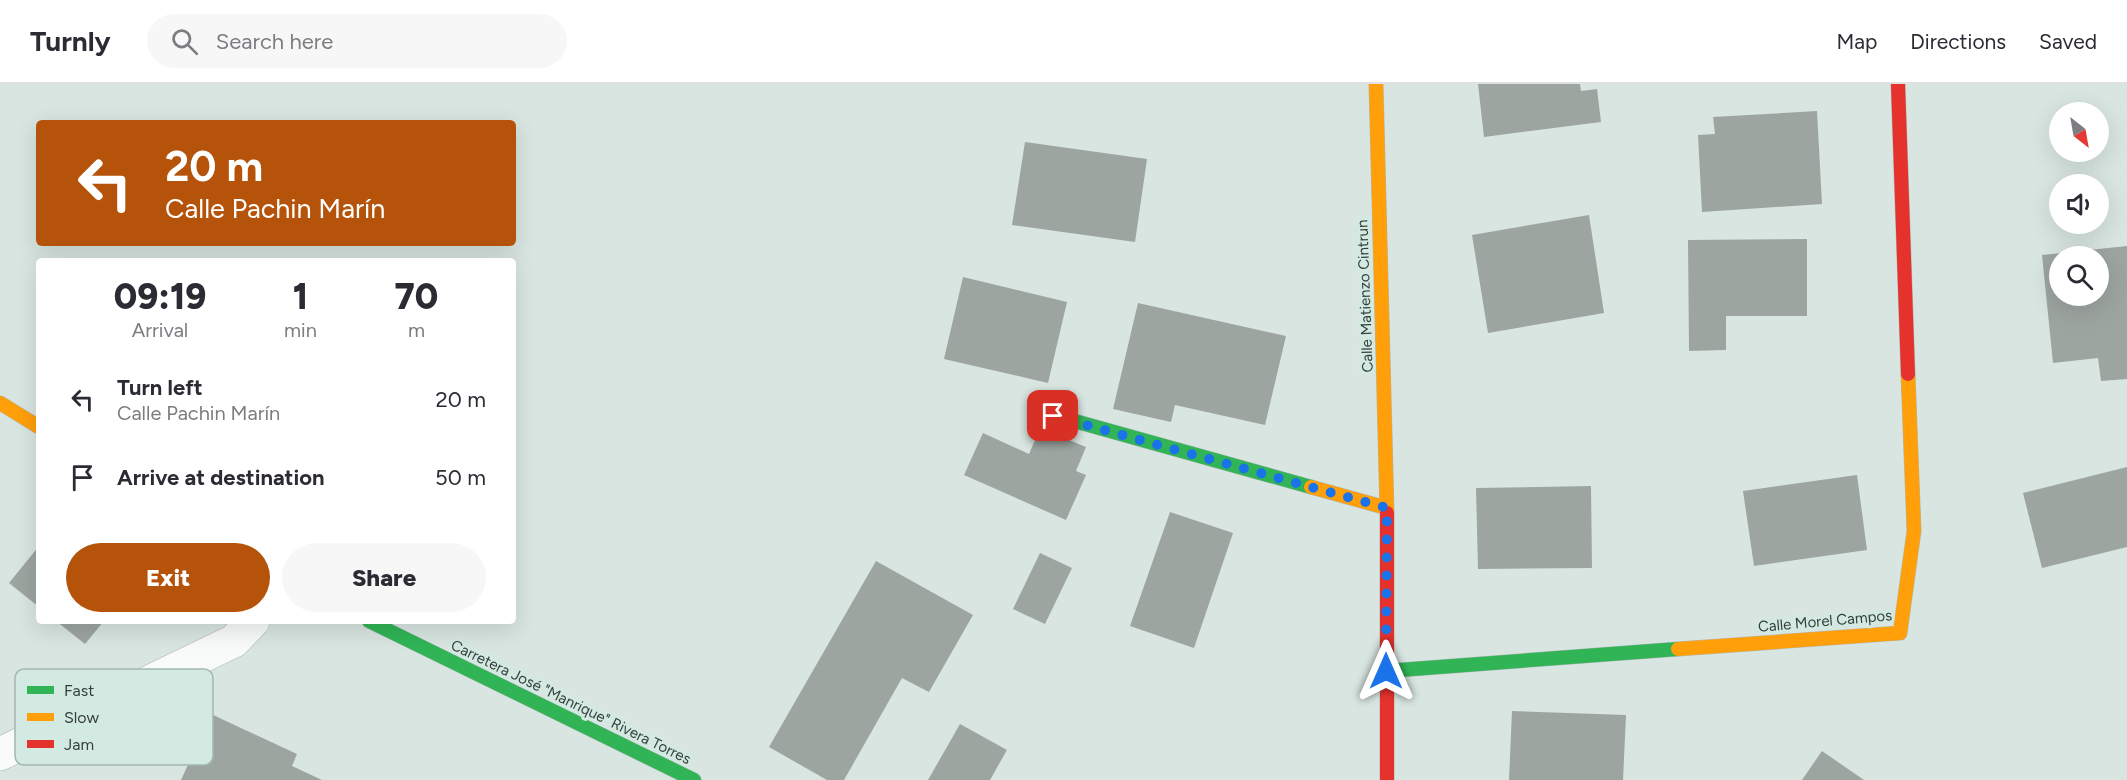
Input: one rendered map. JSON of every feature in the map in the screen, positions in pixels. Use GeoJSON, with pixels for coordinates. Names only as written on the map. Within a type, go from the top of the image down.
{"type":"FeatureCollection","features":[{"type":"Feature","properties":{"kind":"street","name":"Calle Matienzo Cintrun"},"geometry":{"type":"LineString","coordinates":[[1376,84],[1387,508],[1387,780]]}},
{"type":"Feature","properties":{"kind":"street","name":"Calle Morel Campos"},"geometry":{"type":"LineString","coordinates":[[1386,671],[1900,633],[1914,531],[1898,84]]}},
{"type":"Feature","properties":{"kind":"street"},"geometry":{"type":"LineString","coordinates":[[0,403],[36,425]]}},
{"type":"Feature","properties":{"kind":"street"},"geometry":{"type":"LineString","coordinates":[[1053,416],[1387,508]]}},
{"type":"Feature","properties":{"kind":"street"},"geometry":{"type":"LineString","coordinates":[[176,669],[234,641],[250,624]]}},
{"type":"Feature","properties":{"kind":"street","name":"Carretera José \"Manrique\" Rivera Torres"},"geometry":{"type":"LineString","coordinates":[[375,624],[694,780]]}},
{"type":"Feature","properties":{"kind":"street"},"geometry":{"type":"LineString","coordinates":[[0,754],[15,747]]}},
{"type":"Feature","properties":{"kind":"building"},"geometry":{"type":"Polygon","coordinates":[[[1478,84],[1580,84],[1581,91],[1597,89],[1601,122],[1484,137],[1478,84]]]}},
{"type":"Feature","properties":{"kind":"building"},"geometry":{"type":"Polygon","coordinates":[[[1817,111],[1822,204],[1702,212],[1698,135],[1715,134],[1713,117],[1817,111]]]}},
{"type":"Feature","properties":{"kind":"building"},"geometry":{"type":"Polygon","coordinates":[[[1025,142],[1147,159],[1135,242],[1012,225],[1025,142]]]}},
{"type":"Feature","properties":{"kind":"building"},"geometry":{"type":"Polygon","coordinates":[[[1589,215],[1604,313],[1488,333],[1472,235],[1589,215]]]}},
{"type":"Feature","properties":{"kind":"building"},"geometry":{"type":"Polygon","coordinates":[[[1807,239],[1807,316],[1726,316],[1726,350],[1689,351],[1688,240],[1807,239]]]}},
{"type":"Feature","properties":{"kind":"building"},"geometry":{"type":"Polygon","coordinates":[[[2127,246],[2127,379],[2101,381],[2098,358],[2053,363],[2042,255],[2049,254],[2049,306],[2109,306],[2109,248],[2127,246]]]}},
{"type":"Feature","properties":{"kind":"building"},"geometry":{"type":"Polygon","coordinates":[[[963,277],[1067,302],[1048,383],[944,359],[963,277]]]}},
{"type":"Feature","properties":{"kind":"building"},"geometry":{"type":"Polygon","coordinates":[[[1138,303],[1286,336],[1265,425],[1175,405],[1171,422],[1113,409],[1138,303]]]}},
{"type":"Feature","properties":{"kind":"building"},"geometry":{"type":"Polygon","coordinates":[[[1040,428],[1086,447],[1076,471],[1086,475],[1066,520],[964,475],[983,433],[1029,454],[1040,428]]]}},
{"type":"Feature","properties":{"kind":"building"},"geometry":{"type":"Polygon","coordinates":[[[2127,467],[2127,547],[2042,568],[2023,493],[2127,467]]]}},
{"type":"Feature","properties":{"kind":"building"},"geometry":{"type":"Polygon","coordinates":[[[1857,475],[1867,550],[1754,566],[1743,491],[1857,475]]]}},
{"type":"Feature","properties":{"kind":"building"},"geometry":{"type":"Polygon","coordinates":[[[1591,486],[1592,568],[1478,569],[1476,488],[1591,486]]]}},
{"type":"Feature","properties":{"kind":"building"},"geometry":{"type":"Polygon","coordinates":[[[1170,512],[1233,533],[1194,648],[1130,626],[1170,512]]]}},
{"type":"Feature","properties":{"kind":"building"},"geometry":{"type":"Polygon","coordinates":[[[36,550],[36,605],[9,583],[36,550]]]}},
{"type":"Feature","properties":{"kind":"building"},"geometry":{"type":"Polygon","coordinates":[[[1040,553],[1072,568],[1045,624],[1013,609],[1040,553]]]}},
{"type":"Feature","properties":{"kind":"building"},"geometry":{"type":"Polygon","coordinates":[[[876,561],[973,615],[929,692],[902,678],[844,780],[827,780],[769,747],[876,561]]]}},
{"type":"Feature","properties":{"kind":"building"},"geometry":{"type":"Polygon","coordinates":[[[60,624],[102,624],[85,644],[60,624]]]}},
{"type":"Feature","properties":{"kind":"building"},"geometry":{"type":"Polygon","coordinates":[[[1512,711],[1626,715],[1623,780],[1509,780],[1512,711]]]}},
{"type":"Feature","properties":{"kind":"building"},"geometry":{"type":"Polygon","coordinates":[[[213,715],[297,754],[292,766],[322,780],[181,780],[188,765],[213,765],[213,715]]]}},
{"type":"Feature","properties":{"kind":"building"},"geometry":{"type":"Polygon","coordinates":[[[960,724],[1007,750],[990,780],[928,780],[960,724]]]}},
{"type":"Feature","properties":{"kind":"building"},"geometry":{"type":"Polygon","coordinates":[[[1822,751],[1864,780],[1802,780],[1822,751]]]}},
{"type":"Feature","properties":{"kind":"traffic: fast"},"geometry":{"type":"LineString","coordinates":[[1053,415],[1311,487]]}},
{"type":"Feature","properties":{"kind":"traffic: fast"},"geometry":{"type":"LineString","coordinates":[[375,624],[694,780]]}},
{"type":"Feature","properties":{"kind":"traffic: fast"},"geometry":{"type":"LineString","coordinates":[[1386,671],[1678,649]]}},
{"type":"Feature","properties":{"kind":"traffic: slow"},"geometry":{"type":"LineString","coordinates":[[1376,84],[1387,513]]}},
{"type":"Feature","properties":{"kind":"traffic: slow"},"geometry":{"type":"LineString","coordinates":[[1678,649],[1900,633],[1914,531],[1908,374]]}},
{"type":"Feature","properties":{"kind":"traffic: slow"},"geometry":{"type":"LineString","coordinates":[[0,403],[36,425]]}},
{"type":"Feature","properties":{"kind":"traffic: slow"},"geometry":{"type":"LineString","coordinates":[[1311,487],[1387,508]]}},
{"type":"Feature","properties":{"kind":"traffic: jam"},"geometry":{"type":"LineString","coordinates":[[1898,84],[1908,374]]}},
{"type":"Feature","properties":{"kind":"traffic: jam"},"geometry":{"type":"LineString","coordinates":[[1387,513],[1387,780]]}},
{"type":"Feature","properties":{"kind":"route"},"geometry":{"type":"LineString","coordinates":[[1053,416],[1387,508],[1386,671]]}}]}
